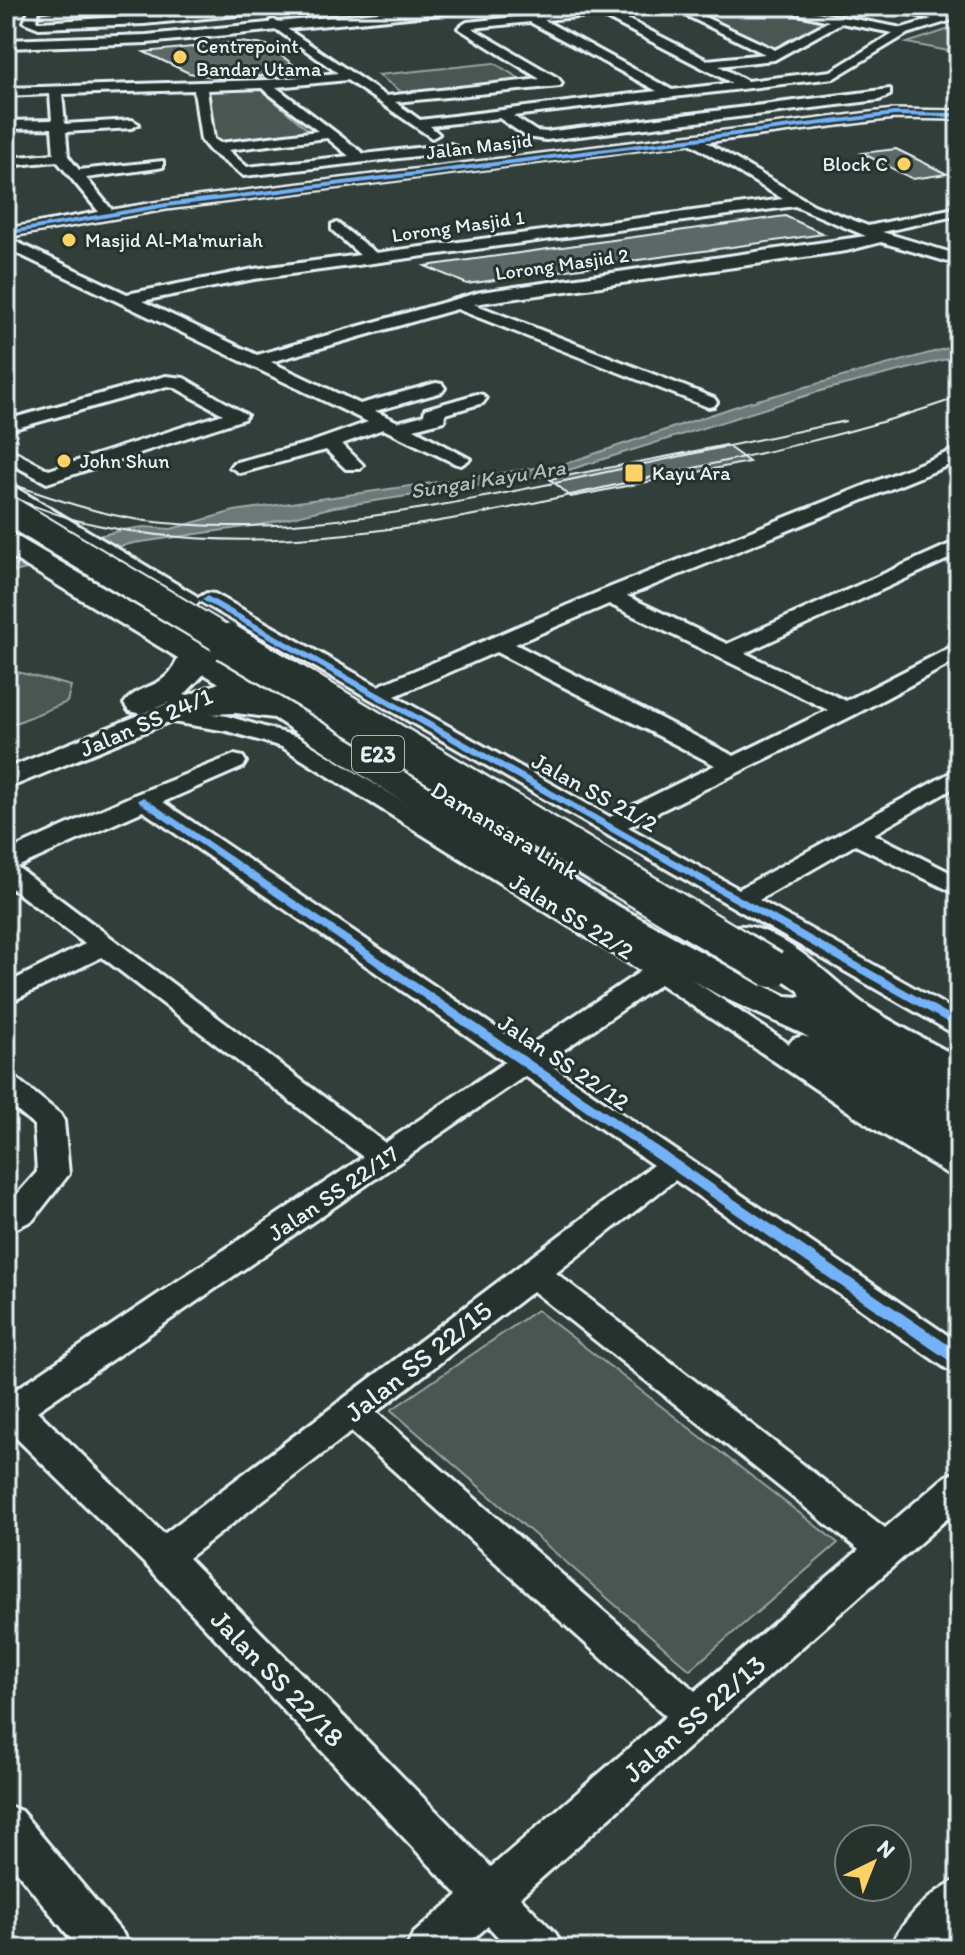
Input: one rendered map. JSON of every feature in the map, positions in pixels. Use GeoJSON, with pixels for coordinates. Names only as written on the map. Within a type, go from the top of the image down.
{"type":"FeatureCollection","features":[{"type":"Feature","properties":{"kind":"highway"},"geometry":{"type":"LineString","coordinates":[[6,494],[213,611],[278,658],[383,708],[784,960],[826,1014]]}},
{"type":"Feature","properties":{"kind":"highway","name":"Damansara Link"},"geometry":{"type":"LineString","coordinates":[[6,509],[826,1014],[959,1113]]}},
{"type":"Feature","properties":{"kind":"highway"},"geometry":{"type":"LineString","coordinates":[[8,538],[72,584],[232,677],[593,908],[736,988],[826,1014]]}},
{"type":"Feature","properties":{"kind":"highway","name":"Damansara Link"},"geometry":{"type":"LineString","coordinates":[[8,538],[761,974]]}},
{"type":"Feature","properties":{"kind":"highway"},"geometry":{"type":"LineString","coordinates":[[164,635],[186,640],[208,637],[220,628],[213,611]]}},
{"type":"Feature","properties":{"kind":"highway"},"geometry":{"type":"LineString","coordinates":[[163,708],[189,675],[192,653]]}},
{"type":"Feature","properties":{"kind":"highway"},"geometry":{"type":"LineString","coordinates":[[163,708],[235,703],[279,709]]}},
{"type":"Feature","properties":{"kind":"highway"},"geometry":{"type":"LineString","coordinates":[[336,745],[328,726],[338,717],[383,708]]}},
{"type":"Feature","properties":{"kind":"highway","name":"Damansara Link"},"geometry":{"type":"LineString","coordinates":[[826,1014],[959,1076]]}},
{"type":"Feature","properties":{"kind":"main road"},"geometry":{"type":"LineString","coordinates":[[6,42],[142,36],[276,25],[437,6]]}},
{"type":"Feature","properties":{"kind":"main road"},"geometry":{"type":"LineString","coordinates":[[392,10],[413,13],[479,6]]}},
{"type":"Feature","properties":{"kind":"main road","name":"Jalan SS 24/1"},"geometry":{"type":"LineString","coordinates":[[6,780],[278,658]]}},
{"type":"Feature","properties":{"kind":"main road","name":"Jalan SS 24/1"},"geometry":{"type":"LineString","coordinates":[[6,760],[163,708],[232,677]]}},
{"type":"Feature","properties":{"kind":"street"},"geometry":{"type":"LineString","coordinates":[[66,6],[35,8],[30,22],[39,25],[144,21],[298,6]]}},
{"type":"Feature","properties":{"kind":"street"},"geometry":{"type":"LineString","coordinates":[[591,103],[464,28],[467,25],[651,6]]}},
{"type":"Feature","properties":{"kind":"street"},"geometry":{"type":"LineString","coordinates":[[672,6],[775,54]]}},
{"type":"Feature","properties":{"kind":"street"},"geometry":{"type":"LineString","coordinates":[[768,6],[903,32]]}},
{"type":"Feature","properties":{"kind":"street"},"geometry":{"type":"LineString","coordinates":[[882,6],[946,18]]}},
{"type":"Feature","properties":{"kind":"street"},"geometry":{"type":"LineString","coordinates":[[602,11],[746,85]]}},
{"type":"Feature","properties":{"kind":"street"},"geometry":{"type":"LineString","coordinates":[[851,76],[903,32],[959,14]]}},
{"type":"Feature","properties":{"kind":"street"},"geometry":{"type":"LineString","coordinates":[[531,18],[671,94]]}},
{"type":"Feature","properties":{"kind":"street"},"geometry":{"type":"LineString","coordinates":[[705,64],[775,54],[839,20]]}},
{"type":"Feature","properties":{"kind":"street"},"geometry":{"type":"LineString","coordinates":[[276,25],[466,158]]}},
{"type":"Feature","properties":{"kind":"street"},"geometry":{"type":"LineString","coordinates":[[110,76],[116,97]]}},
{"type":"Feature","properties":{"kind":"street"},"geometry":{"type":"LineString","coordinates":[[6,92],[56,91],[116,97],[200,87],[349,76]]}},
{"type":"Feature","properties":{"kind":"street"},"geometry":{"type":"LineString","coordinates":[[417,124],[591,103],[746,85],[851,76],[886,92],[879,96],[546,136],[532,134],[501,114]]}},
{"type":"Feature","properties":{"kind":"street"},"geometry":{"type":"LineString","coordinates":[[383,100],[554,81]]}},
{"type":"Feature","properties":{"kind":"street"},"geometry":{"type":"LineString","coordinates":[[268,84],[362,159]]}},
{"type":"Feature","properties":{"kind":"street"},"geometry":{"type":"LineString","coordinates":[[200,87],[208,140],[244,172],[451,148]]}},
{"type":"Feature","properties":{"kind":"street"},"geometry":{"type":"LineString","coordinates":[[56,91],[51,108],[59,126],[61,157],[108,214]]}},
{"type":"Feature","properties":{"kind":"street","name":"Jalan Masjid"},"geometry":{"type":"LineString","coordinates":[[6,233],[166,205],[692,139],[904,113],[959,115]]}},
{"type":"Feature","properties":{"kind":"street"},"geometry":{"type":"LineString","coordinates":[[6,125],[132,124]]}},
{"type":"Feature","properties":{"kind":"street"},"geometry":{"type":"LineString","coordinates":[[215,148],[329,134]]}},
{"type":"Feature","properties":{"kind":"street"},"geometry":{"type":"LineString","coordinates":[[692,139],[797,201],[874,234],[959,260]]}},
{"type":"Feature","properties":{"kind":"street"},"geometry":{"type":"LineString","coordinates":[[6,162],[61,157]]}},
{"type":"Feature","properties":{"kind":"street"},"geometry":{"type":"LineString","coordinates":[[75,175],[158,164]]}},
{"type":"Feature","properties":{"kind":"street"},"geometry":{"type":"LineString","coordinates":[[298,189],[316,205]]}},
{"type":"Feature","properties":{"kind":"street"},"geometry":{"type":"LineString","coordinates":[[153,191],[166,205]]}},
{"type":"Feature","properties":{"kind":"street","name":"Lorong Masjid 1"},"geometry":{"type":"LineString","coordinates":[[125,299],[242,276],[797,201]]}},
{"type":"Feature","properties":{"kind":"street","name":"Lorong Masjid 2"},"geometry":{"type":"LineString","coordinates":[[256,361],[457,303],[518,290],[846,246],[874,234],[959,211]]}},
{"type":"Feature","properties":{"kind":"street"},"geometry":{"type":"LineString","coordinates":[[337,227],[373,258]]}},
{"type":"Feature","properties":{"kind":"street"},"geometry":{"type":"LineString","coordinates":[[6,242],[461,459]]}},
{"type":"Feature","properties":{"kind":"street"},"geometry":{"type":"LineString","coordinates":[[457,303],[708,402]]}},
{"type":"Feature","properties":{"kind":"street"},"geometry":{"type":"LineString","coordinates":[[6,426],[155,383],[178,382],[238,415],[47,477],[6,453]]}},
{"type":"Feature","properties":{"kind":"street"},"geometry":{"type":"LineString","coordinates":[[359,410],[436,388]]}},
{"type":"Feature","properties":{"kind":"street"},"geometry":{"type":"LineString","coordinates":[[240,467],[391,425],[438,417],[431,413],[477,399]]}},
{"type":"Feature","properties":{"kind":"street"},"geometry":{"type":"LineString","coordinates":[[330,443],[353,465]]}},
{"type":"Feature","properties":{"kind":"street"},"geometry":{"type":"LineString","coordinates":[[383,708],[497,644],[959,454]]}},
{"type":"Feature","properties":{"kind":"street"},"geometry":{"type":"LineString","coordinates":[[728,652],[959,546]]}},
{"type":"Feature","properties":{"kind":"street"},"geometry":{"type":"LineString","coordinates":[[609,596],[846,710]]}},
{"type":"Feature","properties":{"kind":"street","name":"Jalan SS 21/2"},"geometry":{"type":"LineString","coordinates":[[213,611],[383,708],[611,826],[959,1025]]}},
{"type":"Feature","properties":{"kind":"street"},"geometry":{"type":"LineString","coordinates":[[497,644],[734,765]]}},
{"type":"Feature","properties":{"kind":"street"},"geometry":{"type":"LineString","coordinates":[[611,826],[953,659]]}},
{"type":"Feature","properties":{"kind":"street","name":"Jalan SS 22/2"},"geometry":{"type":"LineString","coordinates":[[163,708],[254,728],[290,742],[660,971],[887,1123],[959,1167]]}},
{"type":"Feature","properties":{"kind":"street"},"geometry":{"type":"LineString","coordinates":[[6,862],[234,762]]}},
{"type":"Feature","properties":{"kind":"street"},"geometry":{"type":"LineString","coordinates":[[740,900],[959,775]]}},
{"type":"Feature","properties":{"kind":"street","name":"Jalan SS 22/12"},"geometry":{"type":"LineString","coordinates":[[143,800],[959,1360]]}},
{"type":"Feature","properties":{"kind":"street"},"geometry":{"type":"LineString","coordinates":[[854,834],[959,887]]}},
{"type":"Feature","properties":{"kind":"street"},"geometry":{"type":"LineString","coordinates":[[6,871],[384,1158]]}},
{"type":"Feature","properties":{"kind":"street"},"geometry":{"type":"LineString","coordinates":[[593,908],[664,959],[959,1141]]}},
{"type":"Feature","properties":{"kind":"street"},"geometry":{"type":"LineString","coordinates":[[6,995],[104,945]]}},
{"type":"Feature","properties":{"kind":"street","name":"Jalan SS 22/17"},"geometry":{"type":"LineString","coordinates":[[9,1412],[660,971]]}},
{"type":"Feature","properties":{"kind":"street"},"geometry":{"type":"LineString","coordinates":[[6,1086],[49,1121],[53,1174],[22,1212],[6,1222]]}},
{"type":"Feature","properties":{"kind":"street","name":"Jalan SS 22/15"},"geometry":{"type":"LineString","coordinates":[[162,1557],[674,1165]]}},
{"type":"Feature","properties":{"kind":"street"},"geometry":{"type":"LineString","coordinates":[[533,1273],[886,1550]]}},
{"type":"Feature","properties":{"kind":"street","name":"Jalan SS 22/18"},"geometry":{"type":"LineString","coordinates":[[9,1412],[162,1557],[540,1949]]}},
{"type":"Feature","properties":{"kind":"street"},"geometry":{"type":"LineString","coordinates":[[352,1412],[695,1717]]}},
{"type":"Feature","properties":{"kind":"street","name":"Jalan SS 22/13"},"geometry":{"type":"LineString","coordinates":[[429,1949],[959,1486]]}},
{"type":"Feature","properties":{"kind":"street"},"geometry":{"type":"LineString","coordinates":[[6,1825],[107,1949]]}},
{"type":"Feature","properties":{"kind":"street"},"geometry":{"type":"LineString","coordinates":[[912,1949],[959,1900]]}},
{"type":"Feature","properties":{"kind":"shaded area"},"geometry":{"type":"Polygon","coordinates":[[[679,6],[762,6],[829,21],[778,49],[772,49],[679,6]]]}},
{"type":"Feature","properties":{"kind":"shaded area"},"geometry":{"type":"Polygon","coordinates":[[[959,26],[959,53],[907,43],[959,26]]]}},
{"type":"Feature","properties":{"kind":"shaded area"},"geometry":{"type":"Polygon","coordinates":[[[494,63],[522,80],[403,93],[378,75],[494,63]]]}},
{"type":"Feature","properties":{"kind":"shaded area"},"geometry":{"type":"Polygon","coordinates":[[[257,86],[309,131],[216,142],[206,89],[257,86]]]}},
{"type":"Feature","properties":{"kind":"shaded area"},"geometry":{"type":"Polygon","coordinates":[[[6,669],[71,686],[67,702],[6,727],[6,669]]]}},
{"type":"Feature","properties":{"kind":"shaded area"},"geometry":{"type":"Polygon","coordinates":[[[537,1310],[838,1543],[690,1670],[391,1410],[537,1310]]]}},
{"type":"Feature","properties":{"kind":"water","name":"Sungai Kayu Ara"},"geometry":{"type":"Polygon","coordinates":[[[959,345],[959,356],[824,390],[556,474],[334,507],[259,525],[134,543],[6,574],[6,559],[122,530],[144,527],[171,529],[234,511],[564,464],[743,404],[959,345]]]}},
{"type":"Feature","properties":{"kind":"building","name":"Centrepoint Bandar Utama"},"geometry":{"type":"Polygon","coordinates":[[[239,42],[267,45],[302,71],[253,77],[233,74],[220,78],[189,73],[144,52],[239,42]]]}},
{"type":"Feature","properties":{"kind":"building","name":"Block C"},"geometry":{"type":"Polygon","coordinates":[[[896,149],[947,174],[913,179],[862,153],[896,149]]]}},
{"type":"Feature","properties":{"kind":"building"},"geometry":{"type":"Polygon","coordinates":[[[785,216],[824,234],[467,284],[425,266],[785,216]]]}},
{"type":"Feature","properties":{"kind":"building","name":"Kayu Ara"},"geometry":{"type":"Polygon","coordinates":[[[726,445],[749,462],[571,497],[550,479],[726,445]]]}},
{"type":"Feature","properties":{"kind":"tram line"},"geometry":{"type":"LineString","coordinates":[[6,496],[71,519],[150,534],[220,539],[292,538],[363,532],[505,509],[763,453],[881,422],[959,397]]}},
{"type":"Feature","properties":{"kind":"tram line"},"geometry":{"type":"LineString","coordinates":[[6,482],[92,510],[146,521],[197,525],[300,524],[454,503],[846,421]]}},
{"type":"Feature","properties":{"kind":"cycle path"},"geometry":{"type":"LineString","coordinates":[[6,233],[166,205],[894,114],[959,115]]}},
{"type":"Feature","properties":{"kind":"cycle path"},"geometry":{"type":"LineString","coordinates":[[207,599],[959,1025]]}},
{"type":"Feature","properties":{"kind":"cycle path"},"geometry":{"type":"LineString","coordinates":[[143,800],[959,1360]]}},
{"type":"Feature","properties":{"kind":"place","name":"Centrepoint Bandar Utama"},"geometry":{"type":"Point","coordinates":[180,57]}},
{"type":"Feature","properties":{"kind":"place","name":"Block C"},"geometry":{"type":"Point","coordinates":[904,164]}},
{"type":"Feature","properties":{"kind":"place","name":"Masjid Al-Ma'muriah"},"geometry":{"type":"Point","coordinates":[69,240]}},
{"type":"Feature","properties":{"kind":"place","name":"John Shun"},"geometry":{"type":"Point","coordinates":[64,461]}},
{"type":"Feature","properties":{"kind":"place","name":"Kayu Ara"},"geometry":{"type":"Point","coordinates":[634,473]}}]}
